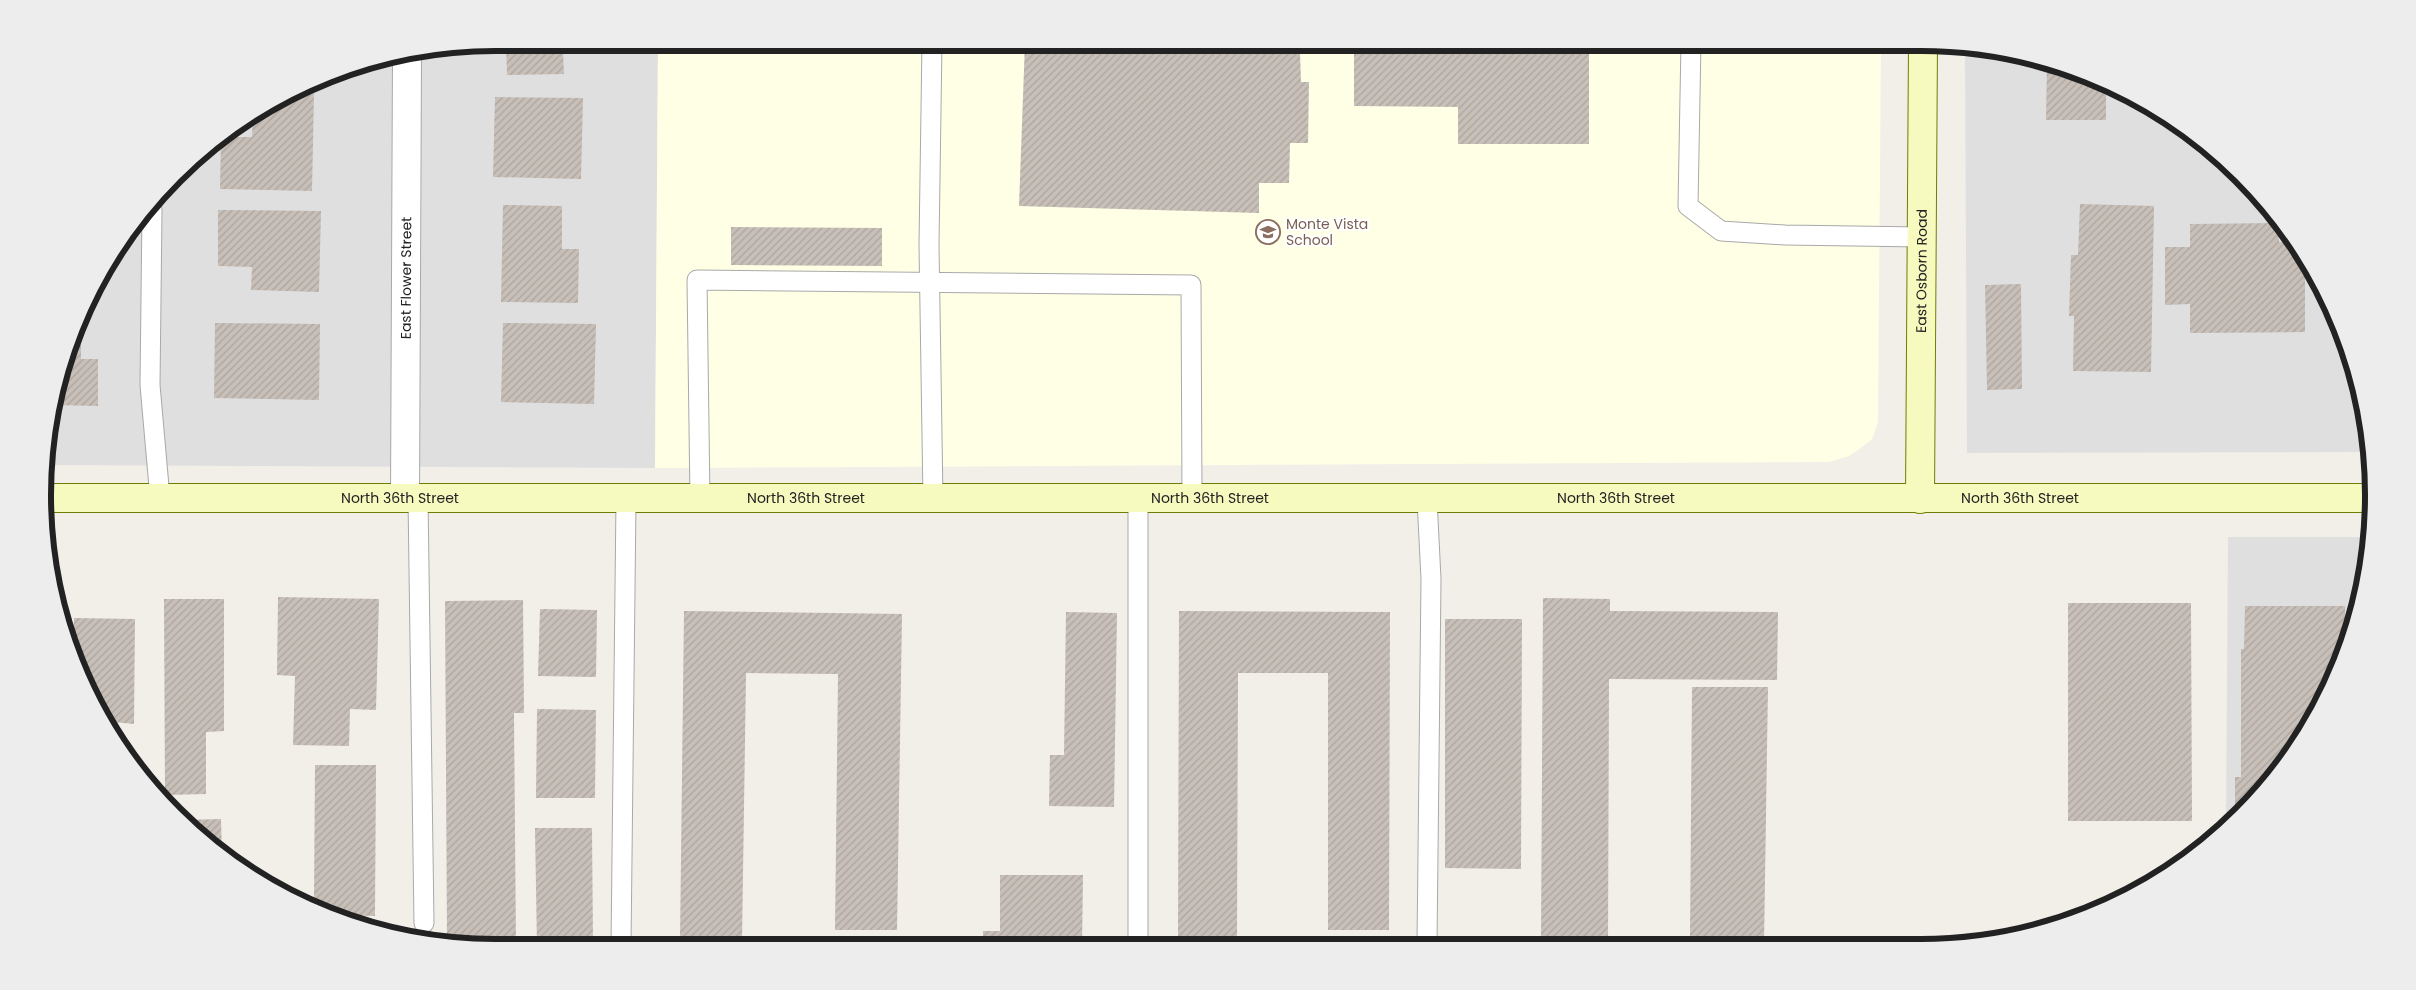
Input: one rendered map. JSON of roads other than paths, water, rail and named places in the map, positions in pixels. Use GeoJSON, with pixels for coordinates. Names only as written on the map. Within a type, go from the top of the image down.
{"type":"FeatureCollection","features":[{"type":"Feature","properties":{"kind":"main road","name":"East Osborn Road"},"geometry":{"type":"LineString","coordinates":[[1920,499],[1923,51]]}},
{"type":"Feature","properties":{"kind":"main road","name":"North 36th Street"},"geometry":{"type":"LineString","coordinates":[[51,498],[626,500],[2365,498]]}},
{"type":"Feature","properties":{"kind":"street","name":"East Flower Street"},"geometry":{"type":"LineString","coordinates":[[407,60],[412,498]]}},
{"type":"Feature","properties":{"kind":"lane"},"geometry":{"type":"LineString","coordinates":[[932,51],[930,282],[933,499]]}},
{"type":"Feature","properties":{"kind":"lane"},"geometry":{"type":"LineString","coordinates":[[1691,51],[1688,206],[1721,231],[1786,235],[1922,236]]}},
{"type":"Feature","properties":{"kind":"lane"},"geometry":{"type":"LineString","coordinates":[[152,214],[150,385],[160,498]]}},
{"type":"Feature","properties":{"kind":"lane"},"geometry":{"type":"LineString","coordinates":[[700,500],[697,280],[1191,285],[1192,499]]}},
{"type":"Feature","properties":{"kind":"lane"},"geometry":{"type":"LineString","coordinates":[[412,498],[424,923]]}},
{"type":"Feature","properties":{"kind":"lane"},"geometry":{"type":"LineString","coordinates":[[1138,499],[1138,939]]}},
{"type":"Feature","properties":{"kind":"lane"},"geometry":{"type":"LineString","coordinates":[[1427,499],[1431,579],[1427,939]]}},
{"type":"Feature","properties":{"kind":"lane"},"geometry":{"type":"LineString","coordinates":[[621,939],[626,500]]}},
{"type":"Feature","properties":{"kind":"place","name":"Monte Vista School"},"geometry":{"type":"Point","coordinates":[1268,232]}}]}
